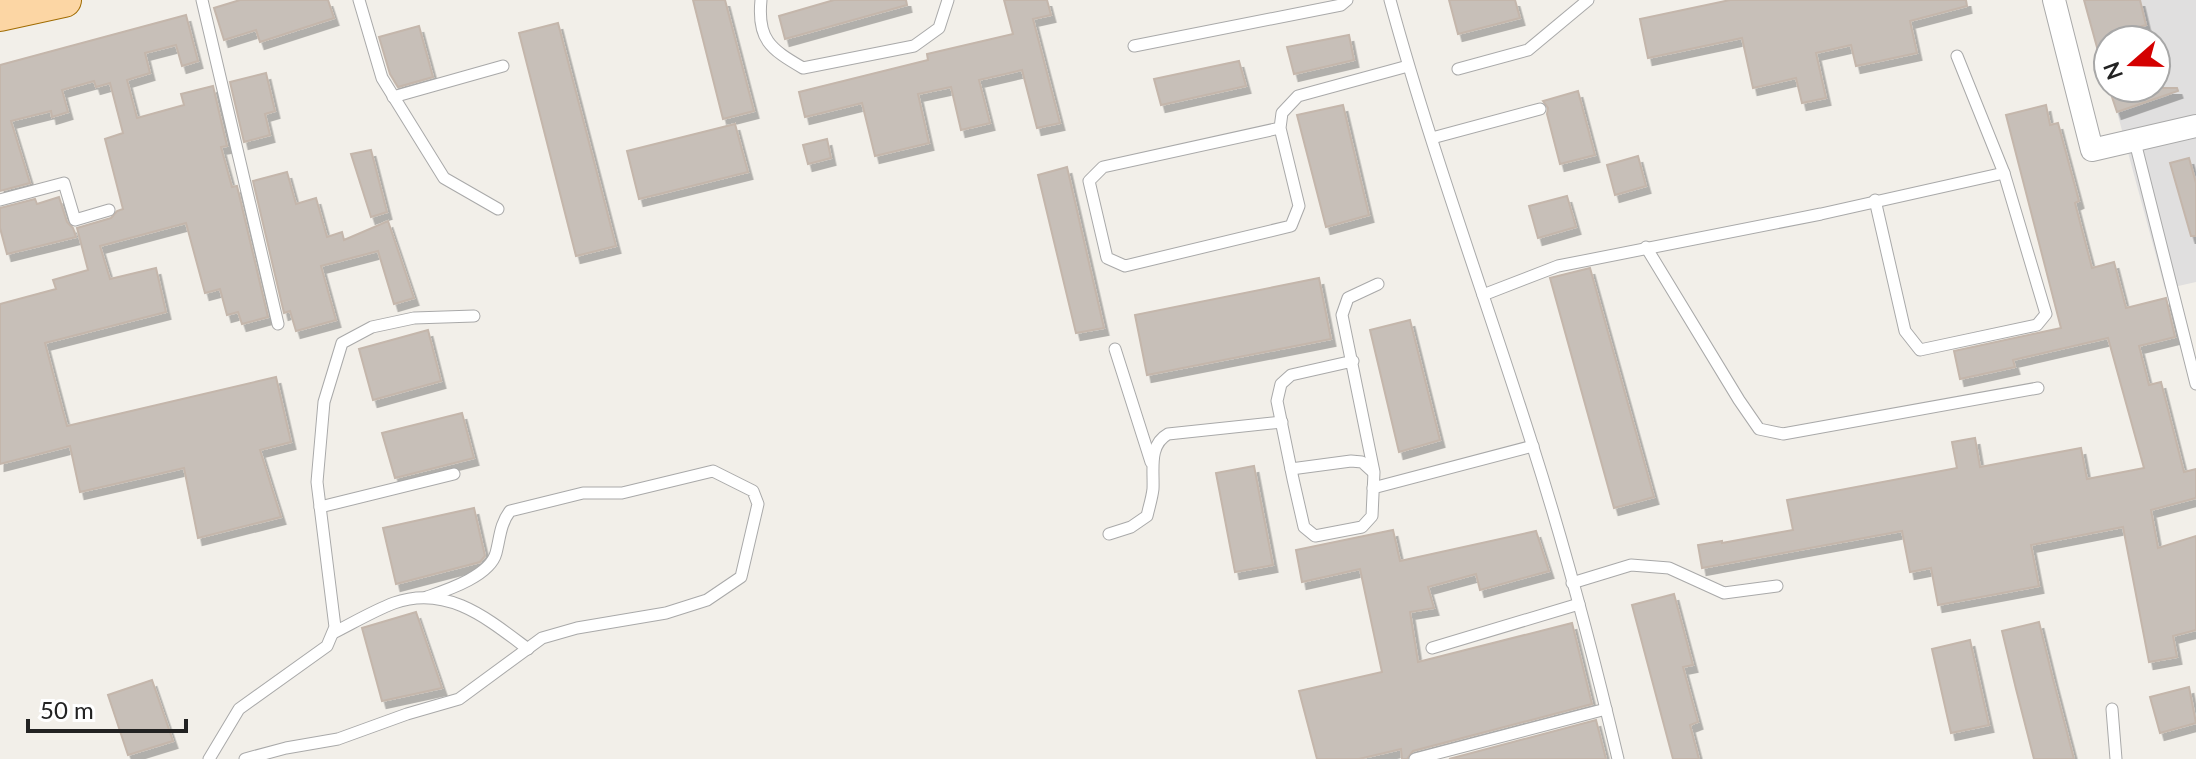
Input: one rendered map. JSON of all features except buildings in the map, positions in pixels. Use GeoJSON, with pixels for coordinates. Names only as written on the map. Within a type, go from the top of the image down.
{"type":"FeatureCollection","features":[{"type":"Feature","properties":{"kind":"main road"},"geometry":{"type":"LineString","coordinates":[[18,6],[64,0]]}},
{"type":"Feature","properties":{"kind":"street"},"geometry":{"type":"LineString","coordinates":[[2054,0],[2092,150],[2196,126]]}},
{"type":"Feature","properties":{"kind":"lane"},"geometry":{"type":"LineString","coordinates":[[202,0],[278,324]]}},
{"type":"Feature","properties":{"kind":"lane"},"geometry":{"type":"LineString","coordinates":[[359,0],[382,78],[444,178],[498,209]]}},
{"type":"Feature","properties":{"kind":"lane"},"geometry":{"type":"LineString","coordinates":[[761,0],[759,23],[764,38],[780,55],[803,68],[914,46],[939,28],[948,0]]}},
{"type":"Feature","properties":{"kind":"lane"},"geometry":{"type":"LineString","coordinates":[[1134,46],[1341,5],[1347,0]]}},
{"type":"Feature","properties":{"kind":"lane"},"geometry":{"type":"LineString","coordinates":[[1390,0],[1408,66],[1533,446],[1579,604],[1618,759]]}},
{"type":"Feature","properties":{"kind":"lane"},"geometry":{"type":"LineString","coordinates":[[1458,69],[1528,50],[1588,0]]}},
{"type":"Feature","properties":{"kind":"lane"},"geometry":{"type":"LineString","coordinates":[[1875,200],[1905,331],[1920,350],[2037,325],[2046,314],[2004,173],[1957,56]]}},
{"type":"Feature","properties":{"kind":"lane"},"geometry":{"type":"LineString","coordinates":[[393,97],[503,66]]}},
{"type":"Feature","properties":{"kind":"lane"},"geometry":{"type":"LineString","coordinates":[[1280,128],[1103,167],[1089,181],[1107,258],[1125,266],[1291,226],[1299,206],[1280,128],[1282,113],[1298,96],[1408,66]]}},
{"type":"Feature","properties":{"kind":"lane"},"geometry":{"type":"LineString","coordinates":[[1432,138],[1540,109]]}},
{"type":"Feature","properties":{"kind":"lane"},"geometry":{"type":"LineString","coordinates":[[2135,142],[2196,384]]}},
{"type":"Feature","properties":{"kind":"lane"},"geometry":{"type":"LineString","coordinates":[[1483,295],[1558,266],[1821,214],[2004,173]]}},
{"type":"Feature","properties":{"kind":"lane"},"geometry":{"type":"LineString","coordinates":[[0,200],[64,183],[75,220],[109,210]]}},
{"type":"Feature","properties":{"kind":"lane"},"geometry":{"type":"LineString","coordinates":[[1646,247],[1759,429],[1783,434],[2038,388]]}},
{"type":"Feature","properties":{"kind":"lane"},"geometry":{"type":"LineString","coordinates":[[1353,361],[1291,375],[1281,384],[1277,401],[1304,527],[1315,536],[1362,527],[1372,516],[1374,472],[1353,361],[1342,315],[1348,298],[1378,284]]}},
{"type":"Feature","properties":{"kind":"lane"},"geometry":{"type":"LineString","coordinates":[[209,759],[239,709],[327,646],[335,627],[317,482],[324,402],[342,343],[372,327],[414,318],[474,316]]}},
{"type":"Feature","properties":{"kind":"lane"},"geometry":{"type":"LineString","coordinates":[[1115,349],[1153,469]]}},
{"type":"Feature","properties":{"kind":"lane"},"geometry":{"type":"LineString","coordinates":[[1109,534],[1131,527],[1147,516],[1153,493],[1155,446],[1160,438],[1168,434],[1282,422]]}},
{"type":"Feature","properties":{"kind":"lane"},"geometry":{"type":"LineString","coordinates":[[1373,488],[1533,446]]}},
{"type":"Feature","properties":{"kind":"lane"},"geometry":{"type":"LineString","coordinates":[[1291,469],[1351,461],[1362,462],[1374,472]]}},
{"type":"Feature","properties":{"kind":"lane"},"geometry":{"type":"LineString","coordinates":[[245,759],[338,739],[459,699],[542,638],[577,628],[666,613],[707,600],[741,577],[758,504],[753,491],[713,471],[622,493],[583,493],[510,511],[502,521],[495,558],[479,573],[461,584],[427,597],[396,602],[333,633]]}},
{"type":"Feature","properties":{"kind":"lane"},"geometry":{"type":"LineString","coordinates":[[320,507],[454,474]]}},
{"type":"Feature","properties":{"kind":"lane"},"geometry":{"type":"LineString","coordinates":[[1572,583],[1631,565],[1669,568],[1724,593],[1777,586]]}},
{"type":"Feature","properties":{"kind":"lane"},"geometry":{"type":"LineString","coordinates":[[427,597],[458,602],[528,649]]}},
{"type":"Feature","properties":{"kind":"lane"},"geometry":{"type":"LineString","coordinates":[[1432,648],[1579,604]]}},
{"type":"Feature","properties":{"kind":"lane"},"geometry":{"type":"LineString","coordinates":[[1415,759],[1606,709]]}},
{"type":"Feature","properties":{"kind":"lane"},"geometry":{"type":"LineString","coordinates":[[2112,709],[2116,759]]}},
{"type":"Feature","properties":{"kind":"shaded area"},"geometry":{"type":"Polygon","coordinates":[[[2084,0],[2196,0],[2196,282],[2165,289],[2117,112],[2130,104],[2172,104],[2172,24],[2092,24],[2092,28],[2084,0]]]}}]}
